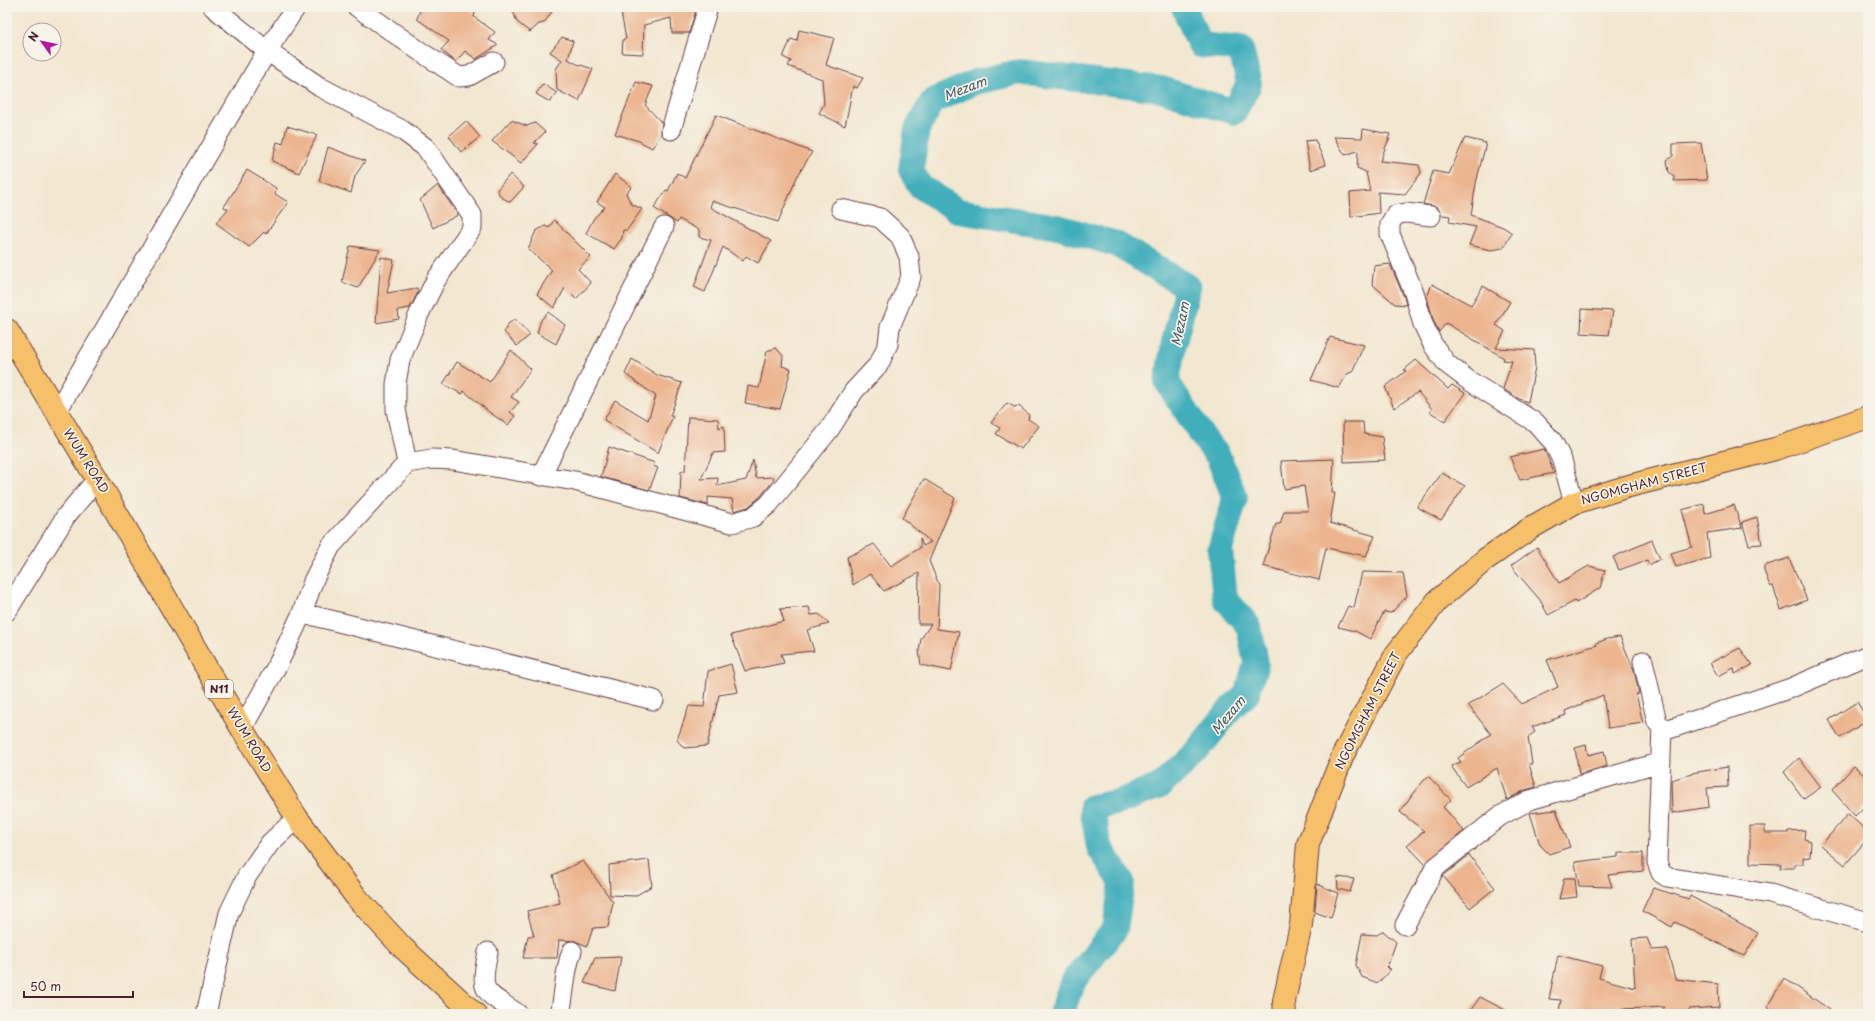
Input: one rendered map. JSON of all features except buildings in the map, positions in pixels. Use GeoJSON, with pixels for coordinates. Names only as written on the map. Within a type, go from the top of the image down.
{"type":"FeatureCollection","features":[{"type":"Feature","properties":{"kind":"main road","name":"WUM ROAD"},"geometry":{"type":"LineString","coordinates":[[7,330],[97,479],[242,729],[297,818],[362,903],[402,946],[475,1014]]}},
{"type":"Feature","properties":{"kind":"main road","name":"NGOMGHAM STREET"},"geometry":{"type":"LineString","coordinates":[[1285,1014],[1284,1001],[1301,925],[1308,844],[1343,754],[1396,654],[1437,601],[1486,559],[1534,526],[1574,503],[1629,486],[1775,449],[1868,417]]}},
{"type":"Feature","properties":{"kind":"street"},"geometry":{"type":"LineString","coordinates":[[213,7],[267,51],[320,87],[402,130],[426,148],[472,215],[472,228],[436,280],[419,314],[400,360],[396,384],[396,410],[407,463]]}},
{"type":"Feature","properties":{"kind":"street"},"geometry":{"type":"LineString","coordinates":[[56,413],[267,51],[296,7]]}},
{"type":"Feature","properties":{"kind":"street"},"geometry":{"type":"LineString","coordinates":[[357,7],[459,77],[469,76],[494,62]]}},
{"type":"Feature","properties":{"kind":"street"},"geometry":{"type":"LineString","coordinates":[[671,130],[708,7]]}},
{"type":"Feature","properties":{"kind":"street"},"geometry":{"type":"LineString","coordinates":[[242,729],[278,664],[302,613],[314,580],[331,546],[407,463],[432,459],[453,460],[575,481],[732,523],[753,517],[769,504],[829,430],[854,391],[879,364],[888,344],[890,327],[911,277],[910,257],[900,236],[880,218],[842,209]]}},
{"type":"Feature","properties":{"kind":"street"},"geometry":{"type":"LineString","coordinates":[[1432,216],[1406,213],[1395,215],[1390,224],[1390,234],[1414,293],[1423,324],[1433,345],[1447,364],[1468,380],[1536,423],[1553,442],[1562,460],[1574,503]]}},
{"type":"Feature","properties":{"kind":"street"},"geometry":{"type":"LineString","coordinates":[[542,476],[664,227]]}},
{"type":"Feature","properties":{"kind":"street"},"geometry":{"type":"LineString","coordinates":[[7,611],[66,516],[97,479]]}},
{"type":"Feature","properties":{"kind":"street"},"geometry":{"type":"LineString","coordinates":[[302,613],[654,700]]}},
{"type":"Feature","properties":{"kind":"street"},"geometry":{"type":"LineString","coordinates":[[1643,661],[1657,722],[1662,727],[1669,729],[1784,691],[1868,655]]}},
{"type":"Feature","properties":{"kind":"street"},"geometry":{"type":"LineString","coordinates":[[1662,727],[1657,862],[1661,872],[1666,877],[1770,894],[1868,922]]}},
{"type":"Feature","properties":{"kind":"street"},"geometry":{"type":"LineString","coordinates":[[1405,926],[1435,868],[1500,816],[1530,800],[1661,762]]}},
{"type":"Feature","properties":{"kind":"street"},"geometry":{"type":"LineString","coordinates":[[206,1014],[229,913],[246,876],[270,843],[297,818]]}},
{"type":"Feature","properties":{"kind":"street"},"geometry":{"type":"LineString","coordinates":[[560,1014],[564,998],[567,965],[572,951]]}},
{"type":"Feature","properties":{"kind":"street"},"geometry":{"type":"LineString","coordinates":[[488,952],[483,978],[484,988],[488,993],[518,1014]]}},
{"type":"Feature","properties":{"kind":"waterway","name":"Mezam"},"geometry":{"type":"LineString","coordinates":[[1061,1014],[1073,981],[1115,929],[1122,882],[1099,847],[1092,807],[1119,802],[1160,786],[1196,752],[1232,707],[1247,694],[1256,663],[1249,627],[1225,598],[1220,550],[1235,498],[1218,456],[1205,440],[1167,382],[1174,342],[1188,287],[1116,244],[1058,227],[958,211],[920,186],[911,170],[917,129],[933,101],[975,82],[1019,72],[1161,89],[1234,112],[1249,84],[1241,49],[1200,45],[1184,7]]}}]}
